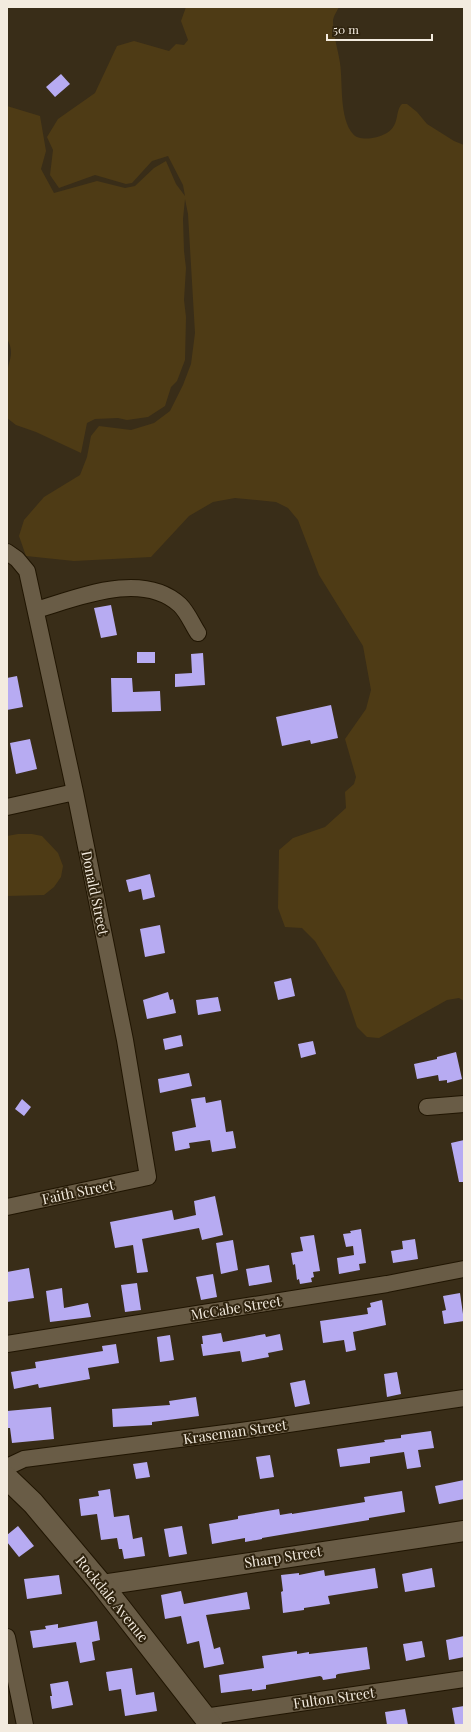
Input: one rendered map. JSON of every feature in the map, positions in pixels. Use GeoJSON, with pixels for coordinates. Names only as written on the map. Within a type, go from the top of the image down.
{"type":"FeatureCollection","features":[{"type":"Feature","properties":{"kind":"main road","name":"Rockdale Avenue"},"geometry":{"type":"LineString","coordinates":[[7,1478],[33,1503],[102,1585],[207,1721]]}},
{"type":"Feature","properties":{"kind":"street","name":"Donald Street"},"geometry":{"type":"LineString","coordinates":[[7,552],[27,571],[36,610],[75,792],[125,1040],[148,1177]]}},
{"type":"Feature","properties":{"kind":"street"},"geometry":{"type":"LineString","coordinates":[[36,610],[110,589],[141,589],[161,594],[180,605],[198,633]]}},
{"type":"Feature","properties":{"kind":"street"},"geometry":{"type":"LineString","coordinates":[[7,807],[75,792]]}},
{"type":"Feature","properties":{"kind":"street"},"geometry":{"type":"LineString","coordinates":[[427,1107],[464,1104]]}},
{"type":"Feature","properties":{"kind":"street","name":"Faith Street"},"geometry":{"type":"LineString","coordinates":[[7,1207],[148,1177]]}},
{"type":"Feature","properties":{"kind":"street","name":"McCabe Street"},"geometry":{"type":"LineString","coordinates":[[7,1344],[386,1284],[464,1269]]}},
{"type":"Feature","properties":{"kind":"street","name":"Kraseman Street"},"geometry":{"type":"LineString","coordinates":[[7,1467],[24,1459],[241,1431],[464,1398]]}},
{"type":"Feature","properties":{"kind":"street","name":"Sharp Street"},"geometry":{"type":"LineString","coordinates":[[102,1585],[464,1531]]}},
{"type":"Feature","properties":{"kind":"street"},"geometry":{"type":"LineString","coordinates":[[7,1637],[25,1725]]}},
{"type":"Feature","properties":{"kind":"street","name":"Fulton Street"},"geometry":{"type":"LineString","coordinates":[[207,1721],[464,1678]]}},
{"type":"Feature","properties":{"kind":"shaded area"},"geometry":{"type":"Polygon","coordinates":[[[186,7],[339,7],[333,21],[333,26],[340,63],[342,100],[345,119],[353,134],[364,139],[378,137],[385,134],[393,127],[402,104],[407,104],[417,112],[427,124],[454,141],[464,145],[464,1001],[459,998],[447,1000],[379,1038],[367,1037],[357,1027],[345,991],[315,941],[302,928],[285,927],[278,908],[279,850],[293,838],[325,827],[346,808],[345,792],[354,784],[356,777],[345,739],[366,709],[371,690],[363,646],[319,575],[298,520],[288,508],[276,502],[235,498],[213,502],[189,516],[151,557],[74,561],[26,556],[19,536],[24,520],[44,497],[80,475],[87,457],[91,436],[99,426],[131,430],[154,423],[170,411],[183,385],[191,364],[195,333],[188,214],[185,199],[183,219],[186,268],[184,300],[186,317],[185,360],[177,381],[171,387],[165,406],[148,417],[127,420],[118,418],[95,419],[87,423],[81,453],[36,432],[16,425],[7,418],[7,371],[11,349],[7,339],[7,106],[40,116],[46,151],[41,169],[54,193],[97,181],[125,188],[135,186],[154,168],[166,161],[176,184],[185,196],[183,185],[168,156],[152,161],[132,183],[126,184],[95,175],[59,188],[50,175],[53,150],[47,137],[58,119],[95,93],[117,46],[134,41],[169,51],[176,44],[184,45],[188,40],[181,21],[186,7]]]}},
{"type":"Feature","properties":{"kind":"shaded area"},"geometry":{"type":"Polygon","coordinates":[[[18,834],[42,836],[58,853],[63,866],[61,877],[54,887],[44,895],[7,896],[7,836],[18,834]]]}},
{"type":"Feature","properties":{"kind":"building"},"geometry":{"type":"Polygon","coordinates":[[[61,74],[70,84],[55,97],[46,87],[61,74]]]}},
{"type":"Feature","properties":{"kind":"building"},"geometry":{"type":"Polygon","coordinates":[[[111,605],[117,635],[101,638],[94,608],[111,605]]]}},
{"type":"Feature","properties":{"kind":"building"},"geometry":{"type":"Polygon","coordinates":[[[137,652],[155,652],[155,663],[137,663],[137,652]]]}},
{"type":"Feature","properties":{"kind":"building"},"geometry":{"type":"Polygon","coordinates":[[[203,653],[205,685],[175,687],[175,674],[192,673],[191,654],[203,653]]]}},
{"type":"Feature","properties":{"kind":"building"},"geometry":{"type":"Polygon","coordinates":[[[17,676],[23,707],[7,710],[7,678],[17,676]]]}},
{"type":"Feature","properties":{"kind":"building"},"geometry":{"type":"Polygon","coordinates":[[[111,678],[132,678],[133,692],[160,691],[161,711],[112,712],[111,678]]]}},
{"type":"Feature","properties":{"kind":"building"},"geometry":{"type":"Polygon","coordinates":[[[331,705],[338,738],[311,744],[310,740],[282,746],[276,717],[331,705]]]}},
{"type":"Feature","properties":{"kind":"building"},"geometry":{"type":"Polygon","coordinates":[[[30,739],[37,769],[16,774],[10,743],[30,739]]]}},
{"type":"Feature","properties":{"kind":"building"},"geometry":{"type":"Polygon","coordinates":[[[150,874],[155,897],[143,900],[141,889],[129,892],[126,880],[150,874]]]}},
{"type":"Feature","properties":{"kind":"building"},"geometry":{"type":"Polygon","coordinates":[[[160,925],[165,953],[145,957],[140,929],[160,925]]]}},
{"type":"Feature","properties":{"kind":"building"},"geometry":{"type":"Polygon","coordinates":[[[291,978],[295,996],[278,1000],[274,982],[291,978]]]}},
{"type":"Feature","properties":{"kind":"building"},"geometry":{"type":"Polygon","coordinates":[[[168,992],[170,1000],[173,999],[176,1013],[147,1019],[143,1000],[168,992]]]}},
{"type":"Feature","properties":{"kind":"building"},"geometry":{"type":"Polygon","coordinates":[[[218,997],[221,1011],[198,1015],[196,1000],[218,997]]]}},
{"type":"Feature","properties":{"kind":"building"},"geometry":{"type":"Polygon","coordinates":[[[181,1035],[183,1046],[165,1050],[163,1039],[181,1035]]]}},
{"type":"Feature","properties":{"kind":"building"},"geometry":{"type":"Polygon","coordinates":[[[313,1041],[316,1054],[301,1058],[298,1044],[313,1041]]]}},
{"type":"Feature","properties":{"kind":"building"},"geometry":{"type":"Polygon","coordinates":[[[456,1052],[462,1079],[447,1083],[447,1080],[439,1081],[438,1075],[417,1079],[414,1064],[437,1059],[437,1057],[456,1052]]]}},
{"type":"Feature","properties":{"kind":"building"},"geometry":{"type":"Polygon","coordinates":[[[189,1073],[192,1086],[160,1093],[158,1079],[189,1073]]]}},
{"type":"Feature","properties":{"kind":"building"},"geometry":{"type":"Polygon","coordinates":[[[205,1097],[206,1103],[221,1100],[226,1132],[233,1131],[236,1148],[212,1152],[210,1140],[189,1143],[190,1148],[175,1151],[172,1132],[196,1127],[191,1099],[205,1097]]]}},
{"type":"Feature","properties":{"kind":"building"},"geometry":{"type":"Polygon","coordinates":[[[22,1099],[31,1107],[24,1116],[15,1109],[22,1099]]]}},
{"type":"Feature","properties":{"kind":"building"},"geometry":{"type":"Polygon","coordinates":[[[464,1140],[464,1182],[459,1182],[451,1143],[464,1140]]]}},
{"type":"Feature","properties":{"kind":"building"},"geometry":{"type":"Polygon","coordinates":[[[215,1196],[223,1235],[202,1240],[199,1228],[142,1239],[148,1272],[137,1273],[133,1245],[115,1248],[110,1222],[172,1210],[174,1220],[196,1215],[194,1201],[215,1196]]]}},
{"type":"Feature","properties":{"kind":"building"},"geometry":{"type":"Polygon","coordinates":[[[361,1229],[366,1263],[359,1264],[360,1270],[339,1274],[337,1258],[354,1255],[353,1246],[346,1247],[343,1234],[361,1229]]]}},
{"type":"Feature","properties":{"kind":"building"},"geometry":{"type":"Polygon","coordinates":[[[314,1235],[320,1271],[313,1272],[314,1277],[311,1278],[312,1282],[300,1284],[299,1279],[297,1280],[295,1264],[293,1265],[291,1253],[303,1251],[300,1237],[314,1235]]]}},
{"type":"Feature","properties":{"kind":"building"},"geometry":{"type":"Polygon","coordinates":[[[415,1239],[418,1259],[393,1263],[391,1251],[403,1249],[402,1241],[415,1239]]]}},
{"type":"Feature","properties":{"kind":"building"},"geometry":{"type":"Polygon","coordinates":[[[233,1240],[238,1270],[221,1274],[216,1243],[233,1240]]]}},
{"type":"Feature","properties":{"kind":"building"},"geometry":{"type":"Polygon","coordinates":[[[269,1265],[272,1282],[249,1286],[246,1269],[269,1265]]]}},
{"type":"Feature","properties":{"kind":"building"},"geometry":{"type":"Polygon","coordinates":[[[29,1268],[34,1298],[7,1302],[7,1272],[29,1268]]]}},
{"type":"Feature","properties":{"kind":"building"},"geometry":{"type":"Polygon","coordinates":[[[213,1274],[217,1297],[201,1300],[196,1277],[213,1274]]]}},
{"type":"Feature","properties":{"kind":"building"},"geometry":{"type":"Polygon","coordinates":[[[137,1283],[141,1310],[125,1312],[121,1285],[137,1283]]]}},
{"type":"Feature","properties":{"kind":"building"},"geometry":{"type":"Polygon","coordinates":[[[62,1288],[64,1308],[88,1303],[91,1317],[50,1322],[46,1291],[62,1288]]]}},
{"type":"Feature","properties":{"kind":"building"},"geometry":{"type":"Polygon","coordinates":[[[460,1293],[464,1321],[444,1324],[442,1311],[446,1310],[443,1296],[460,1293]]]}},
{"type":"Feature","properties":{"kind":"building"},"geometry":{"type":"Polygon","coordinates":[[[382,1300],[386,1325],[353,1332],[356,1350],[346,1352],[344,1340],[323,1343],[320,1321],[368,1314],[367,1308],[371,1307],[370,1303],[382,1300]]]}},
{"type":"Feature","properties":{"kind":"building"},"geometry":{"type":"Polygon","coordinates":[[[221,1333],[223,1342],[265,1334],[266,1337],[280,1334],[283,1350],[268,1353],[269,1357],[242,1362],[240,1351],[203,1356],[201,1344],[203,1344],[202,1336],[221,1333]]]}},
{"type":"Feature","properties":{"kind":"building"},"geometry":{"type":"Polygon","coordinates":[[[170,1335],[174,1360],[160,1362],[157,1337],[170,1335]]]}},
{"type":"Feature","properties":{"kind":"building"},"geometry":{"type":"Polygon","coordinates":[[[116,1344],[119,1363],[88,1368],[90,1379],[39,1388],[38,1384],[14,1389],[11,1372],[36,1368],[35,1362],[103,1351],[102,1346],[116,1344]]]}},
{"type":"Feature","properties":{"kind":"building"},"geometry":{"type":"Polygon","coordinates":[[[397,1372],[401,1394],[387,1397],[384,1374],[397,1372]]]}},
{"type":"Feature","properties":{"kind":"building"},"geometry":{"type":"Polygon","coordinates":[[[305,1380],[310,1404],[295,1407],[290,1383],[305,1380]]]}},
{"type":"Feature","properties":{"kind":"building"},"geometry":{"type":"Polygon","coordinates":[[[196,1397],[199,1416],[152,1422],[152,1425],[113,1427],[112,1409],[170,1405],[169,1401],[196,1397]]]}},
{"type":"Feature","properties":{"kind":"building"},"geometry":{"type":"Polygon","coordinates":[[[51,1407],[54,1439],[12,1443],[10,1428],[7,1428],[7,1411],[51,1407]]]}},
{"type":"Feature","properties":{"kind":"building"},"geometry":{"type":"Polygon","coordinates":[[[431,1431],[434,1448],[418,1450],[421,1467],[407,1469],[404,1452],[370,1457],[370,1463],[340,1467],[337,1449],[385,1442],[384,1440],[401,1438],[401,1435],[431,1431]]]}},
{"type":"Feature","properties":{"kind":"building"},"geometry":{"type":"Polygon","coordinates":[[[270,1455],[274,1477],[260,1479],[256,1457],[270,1455]]]}},
{"type":"Feature","properties":{"kind":"building"},"geometry":{"type":"Polygon","coordinates":[[[147,1462],[150,1477],[136,1479],[133,1464],[147,1462]]]}},
{"type":"Feature","properties":{"kind":"building"},"geometry":{"type":"Polygon","coordinates":[[[464,1480],[464,1499],[439,1504],[435,1486],[464,1480]]]}},
{"type":"Feature","properties":{"kind":"building"},"geometry":{"type":"Polygon","coordinates":[[[110,1489],[114,1517],[129,1515],[133,1539],[142,1537],[145,1556],[124,1559],[122,1549],[119,1549],[117,1538],[101,1540],[97,1514],[81,1516],[79,1499],[99,1496],[98,1491],[110,1489]]]}},
{"type":"Feature","properties":{"kind":"building"},"geometry":{"type":"Polygon","coordinates":[[[402,1491],[405,1512],[369,1518],[369,1520],[245,1542],[245,1538],[212,1544],[209,1524],[238,1519],[238,1516],[279,1509],[280,1515],[365,1502],[364,1497],[402,1491]]]}},
{"type":"Feature","properties":{"kind":"building"},"geometry":{"type":"Polygon","coordinates":[[[18,1526],[34,1546],[19,1557],[7,1542],[7,1535],[18,1526]]]}},
{"type":"Feature","properties":{"kind":"building"},"geometry":{"type":"Polygon","coordinates":[[[182,1526],[187,1554],[169,1557],[164,1529],[182,1526]]]}},
{"type":"Feature","properties":{"kind":"building"},"geometry":{"type":"Polygon","coordinates":[[[375,1568],[378,1588],[328,1596],[330,1604],[283,1613],[281,1575],[299,1573],[299,1575],[324,1570],[325,1576],[375,1568]]]}},
{"type":"Feature","properties":{"kind":"building"},"geometry":{"type":"Polygon","coordinates":[[[432,1568],[435,1587],[405,1592],[402,1574],[432,1568]]]}},
{"type":"Feature","properties":{"kind":"building"},"geometry":{"type":"Polygon","coordinates":[[[59,1575],[62,1594],[27,1599],[24,1579],[59,1575]]]}},
{"type":"Feature","properties":{"kind":"building"},"geometry":{"type":"Polygon","coordinates":[[[181,1591],[184,1604],[247,1592],[250,1609],[206,1615],[214,1649],[220,1647],[224,1664],[204,1668],[199,1641],[187,1644],[181,1616],[165,1619],[161,1595],[181,1591]]]}},
{"type":"Feature","properties":{"kind":"building"},"geometry":{"type":"Polygon","coordinates":[[[97,1621],[100,1640],[92,1642],[95,1660],[80,1663],[76,1642],[33,1648],[30,1631],[46,1629],[45,1626],[58,1624],[58,1628],[97,1621]]]}},
{"type":"Feature","properties":{"kind":"building"},"geometry":{"type":"Polygon","coordinates":[[[464,1636],[464,1657],[449,1660],[446,1640],[464,1636]]]}},
{"type":"Feature","properties":{"kind":"building"},"geometry":{"type":"Polygon","coordinates":[[[422,1641],[425,1657],[406,1661],[403,1644],[422,1641]]]}},
{"type":"Feature","properties":{"kind":"building"},"geometry":{"type":"Polygon","coordinates":[[[367,1647],[370,1669],[338,1674],[336,1675],[336,1678],[323,1680],[320,1676],[266,1685],[266,1689],[252,1691],[252,1689],[221,1693],[219,1675],[264,1668],[262,1656],[297,1651],[297,1654],[309,1652],[309,1654],[367,1647]]]}},
{"type":"Feature","properties":{"kind":"building"},"geometry":{"type":"Polygon","coordinates":[[[132,1668],[136,1695],[154,1692],[157,1711],[125,1716],[121,1689],[109,1691],[106,1672],[132,1668]]]}},
{"type":"Feature","properties":{"kind":"building"},"geometry":{"type":"Polygon","coordinates":[[[68,1681],[73,1705],[52,1709],[50,1684],[68,1681]]]}},
{"type":"Feature","properties":{"kind":"building"},"geometry":{"type":"Polygon","coordinates":[[[464,1706],[464,1725],[455,1725],[452,1708],[464,1706]]]}},
{"type":"Feature","properties":{"kind":"building"},"geometry":{"type":"Polygon","coordinates":[[[405,1709],[408,1725],[387,1725],[385,1712],[405,1709]]]}}]}
